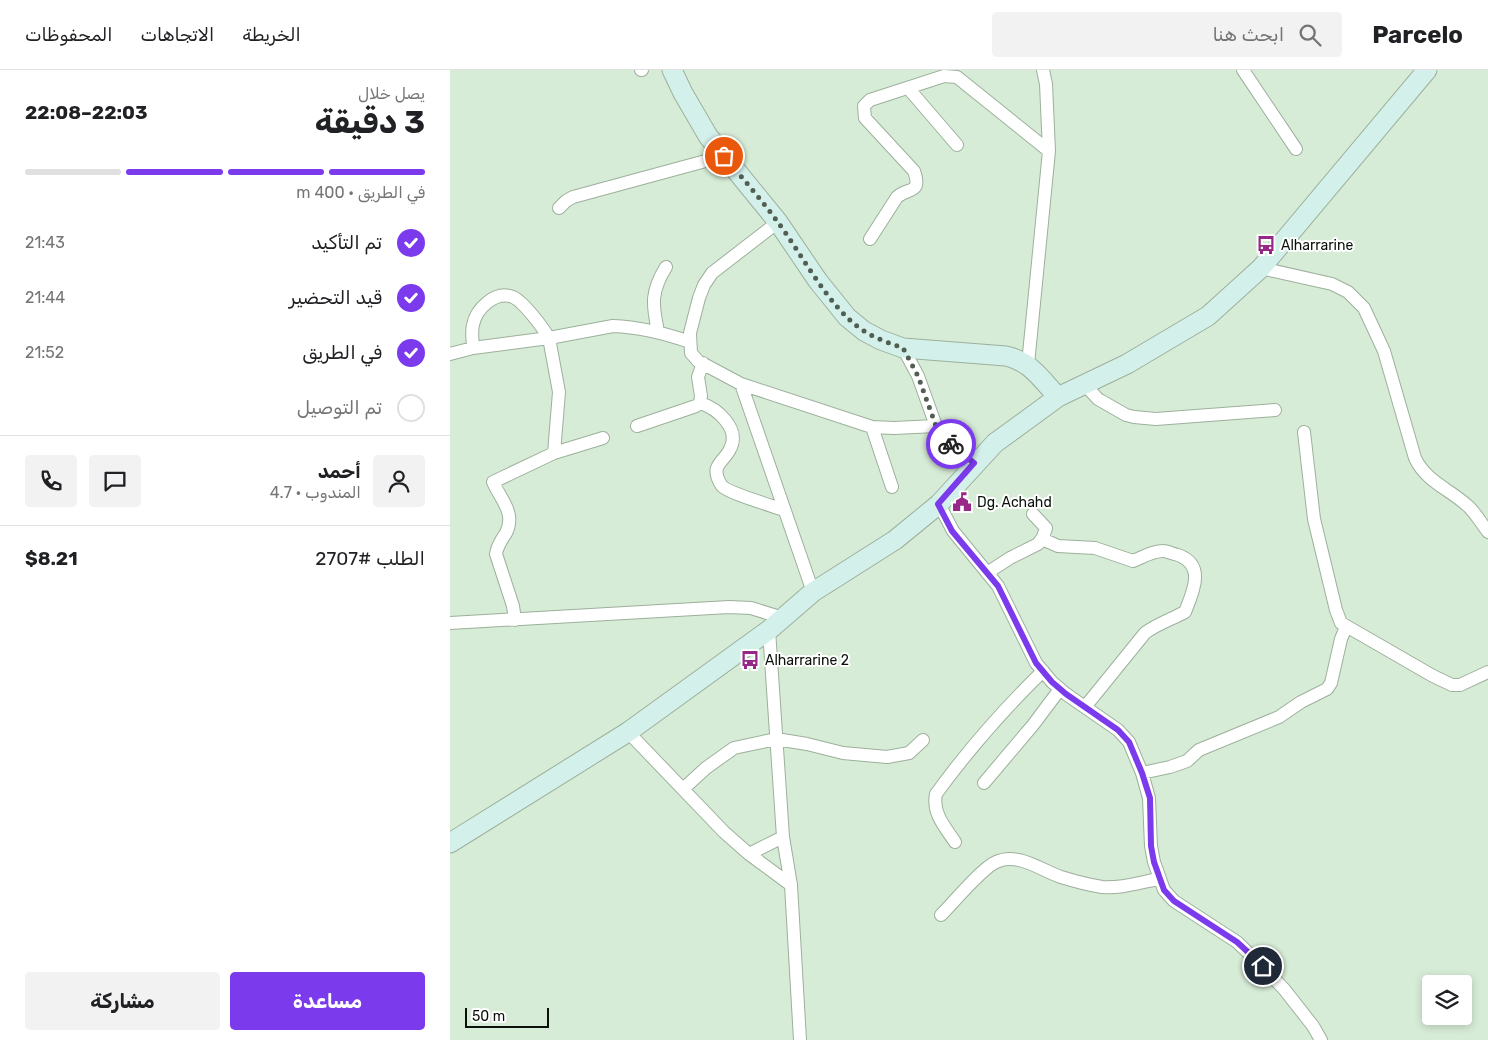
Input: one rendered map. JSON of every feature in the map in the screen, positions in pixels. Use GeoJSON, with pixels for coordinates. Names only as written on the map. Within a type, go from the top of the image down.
{"type":"FeatureCollection","features":[{"type":"Feature","properties":{"kind":"street"},"geometry":{"type":"LineString","coordinates":[[672,70],[708,136],[778,222],[818,281],[847,317],[864,331],[903,348],[1017,358],[1028,364],[1058,397]]}},
{"type":"Feature","properties":{"kind":"street"},"geometry":{"type":"LineString","coordinates":[[1028,364],[1049,152],[1046,84],[1043,70]]}},
{"type":"Feature","properties":{"kind":"street"},"geometry":{"type":"LineString","coordinates":[[1243,70],[1296,149]]}},
{"type":"Feature","properties":{"kind":"street"},"geometry":{"type":"LineString","coordinates":[[450,844],[628,732],[776,624],[813,592],[895,540],[938,504],[994,442],[1058,397],[1127,364],[1208,316],[1261,268],[1427,70]]}},
{"type":"Feature","properties":{"kind":"street"},"geometry":{"type":"LineString","coordinates":[[870,239],[898,197],[902,193],[913,190],[916,186],[917,178],[914,171],[865,118],[864,106],[870,100],[944,76],[957,77],[1049,152]]}},
{"type":"Feature","properties":{"kind":"street"},"geometry":{"type":"LineString","coordinates":[[908,88],[957,145]]}},
{"type":"Feature","properties":{"kind":"street"},"geometry":{"type":"LineString","coordinates":[[559,208],[573,197],[724,156]]}},
{"type":"Feature","properties":{"kind":"street"},"geometry":{"type":"LineString","coordinates":[[778,222],[712,274],[704,285],[690,333],[691,353],[698,361],[741,384],[872,427],[936,426]]}},
{"type":"Feature","properties":{"kind":"street"},"geometry":{"type":"LineString","coordinates":[[658,331],[653,296],[657,282],[666,267]]}},
{"type":"Feature","properties":{"kind":"street"},"geometry":{"type":"LineString","coordinates":[[1261,268],[1332,284],[1348,292],[1364,308],[1384,351],[1415,458],[1420,468],[1428,478],[1451,492],[1470,508],[1488,532]]}},
{"type":"Feature","properties":{"kind":"street"},"geometry":{"type":"LineString","coordinates":[[473,348],[472,327],[477,312],[499,296],[513,297],[525,307],[549,338],[559,392],[554,453]]}},
{"type":"Feature","properties":{"kind":"street"},"geometry":{"type":"LineString","coordinates":[[450,354],[473,348],[549,338],[613,326],[658,331],[690,342]]}},
{"type":"Feature","properties":{"kind":"street"},"geometry":{"type":"LineString","coordinates":[[903,348],[918,376],[936,426],[956,449],[974,463]]}},
{"type":"Feature","properties":{"kind":"street"},"geometry":{"type":"LineString","coordinates":[[637,426],[700,403],[701,396],[698,377],[703,363]]}},
{"type":"Feature","properties":{"kind":"street"},"geometry":{"type":"LineString","coordinates":[[741,384],[813,592]]}},
{"type":"Feature","properties":{"kind":"street"},"geometry":{"type":"LineString","coordinates":[[1084,384],[1098,399],[1126,416],[1156,419],[1274,410]]}},
{"type":"Feature","properties":{"kind":"street"},"geometry":{"type":"LineString","coordinates":[[700,403],[715,410],[725,420],[732,432],[731,448],[716,468],[717,478],[724,488],[784,510]]}},
{"type":"Feature","properties":{"kind":"street"},"geometry":{"type":"LineString","coordinates":[[872,427],[892,487]]}},
{"type":"Feature","properties":{"kind":"street"},"geometry":{"type":"LineString","coordinates":[[1304,432],[1314,519],[1336,610],[1341,623],[1452,685],[1460,685],[1488,672]]}},
{"type":"Feature","properties":{"kind":"street"},"geometry":{"type":"LineString","coordinates":[[515,620],[513,606],[496,554],[509,526],[510,514],[493,482],[554,453],[603,438]]}},
{"type":"Feature","properties":{"kind":"street"},"geometry":{"type":"LineString","coordinates":[[938,504],[952,531],[998,586],[1036,663],[1060,689],[1118,730],[1129,742],[1150,798],[1151,846],[1159,879],[1164,890],[1174,901],[1237,942],[1263,966],[1307,1018],[1320,1040]]}},
{"type":"Feature","properties":{"kind":"street"},"geometry":{"type":"LineString","coordinates":[[987,573],[1010,558],[1038,544],[1042,539],[1046,528],[1033,514]]}},
{"type":"Feature","properties":{"kind":"street"},"geometry":{"type":"LineString","coordinates":[[1042,539],[1058,546],[1094,548],[1133,561],[1148,554],[1164,550],[1182,556],[1192,562],[1195,569],[1194,589],[1185,612],[1145,632],[1085,707]]}},
{"type":"Feature","properties":{"kind":"street"},"geometry":{"type":"LineString","coordinates":[[450,623],[729,607],[751,608],[776,624]]}},
{"type":"Feature","properties":{"kind":"street"},"geometry":{"type":"LineString","coordinates":[[776,624],[776,740],[783,837],[791,885],[800,1040]]}},
{"type":"Feature","properties":{"kind":"street"},"geometry":{"type":"LineString","coordinates":[[1142,773],[1187,762],[1199,750],[1279,717],[1301,702],[1327,689],[1331,683],[1346,627]]}},
{"type":"Feature","properties":{"kind":"street"},"geometry":{"type":"LineString","coordinates":[[955,842],[937,814],[934,802],[936,794],[968,751],[1043,671]]}},
{"type":"Feature","properties":{"kind":"street"},"geometry":{"type":"LineString","coordinates":[[984,783],[1033,725],[1060,689]]}},
{"type":"Feature","properties":{"kind":"street"},"geometry":{"type":"LineString","coordinates":[[628,732],[724,832],[749,854],[791,885]]}},
{"type":"Feature","properties":{"kind":"street"},"geometry":{"type":"LineString","coordinates":[[683,790],[706,768],[734,748],[776,740],[807,744],[843,753],[887,757],[909,753],[923,740]]}},
{"type":"Feature","properties":{"kind":"street"},"geometry":{"type":"LineString","coordinates":[[749,854],[783,837]]}},
{"type":"Feature","properties":{"kind":"street"},"geometry":{"type":"LineString","coordinates":[[941,915],[985,869],[996,862],[1008,859],[1026,862],[1061,877],[1111,888],[1159,879]]}},
{"type":"Feature","properties":{"kind":"way so far"},"geometry":{"type":"LineString","coordinates":[[724,156],[778,222],[818,281],[847,317],[864,331],[903,348],[918,376],[936,426],[951,444]]}},
{"type":"Feature","properties":{"kind":"place","name":"Alharrarine"},"geometry":{"type":"Point","coordinates":[1266,245]}},
{"type":"Feature","properties":{"kind":"place","name":"Dg. Achahd"},"geometry":{"type":"Point","coordinates":[962,502]}},
{"type":"Feature","properties":{"kind":"place","name":"Alharrarine 2"},"geometry":{"type":"Point","coordinates":[750,660]}},
{"type":"Feature","properties":{"kind":"route"},"geometry":{"type":"LineString","coordinates":[[951,444],[974,463],[938,504],[952,531],[998,586],[1015,624],[1036,663],[1052,682],[1066,694],[1118,730],[1129,742],[1137,758],[1150,798],[1151,846],[1159,879],[1164,890],[1174,901],[1237,942],[1263,966]]}}]}
